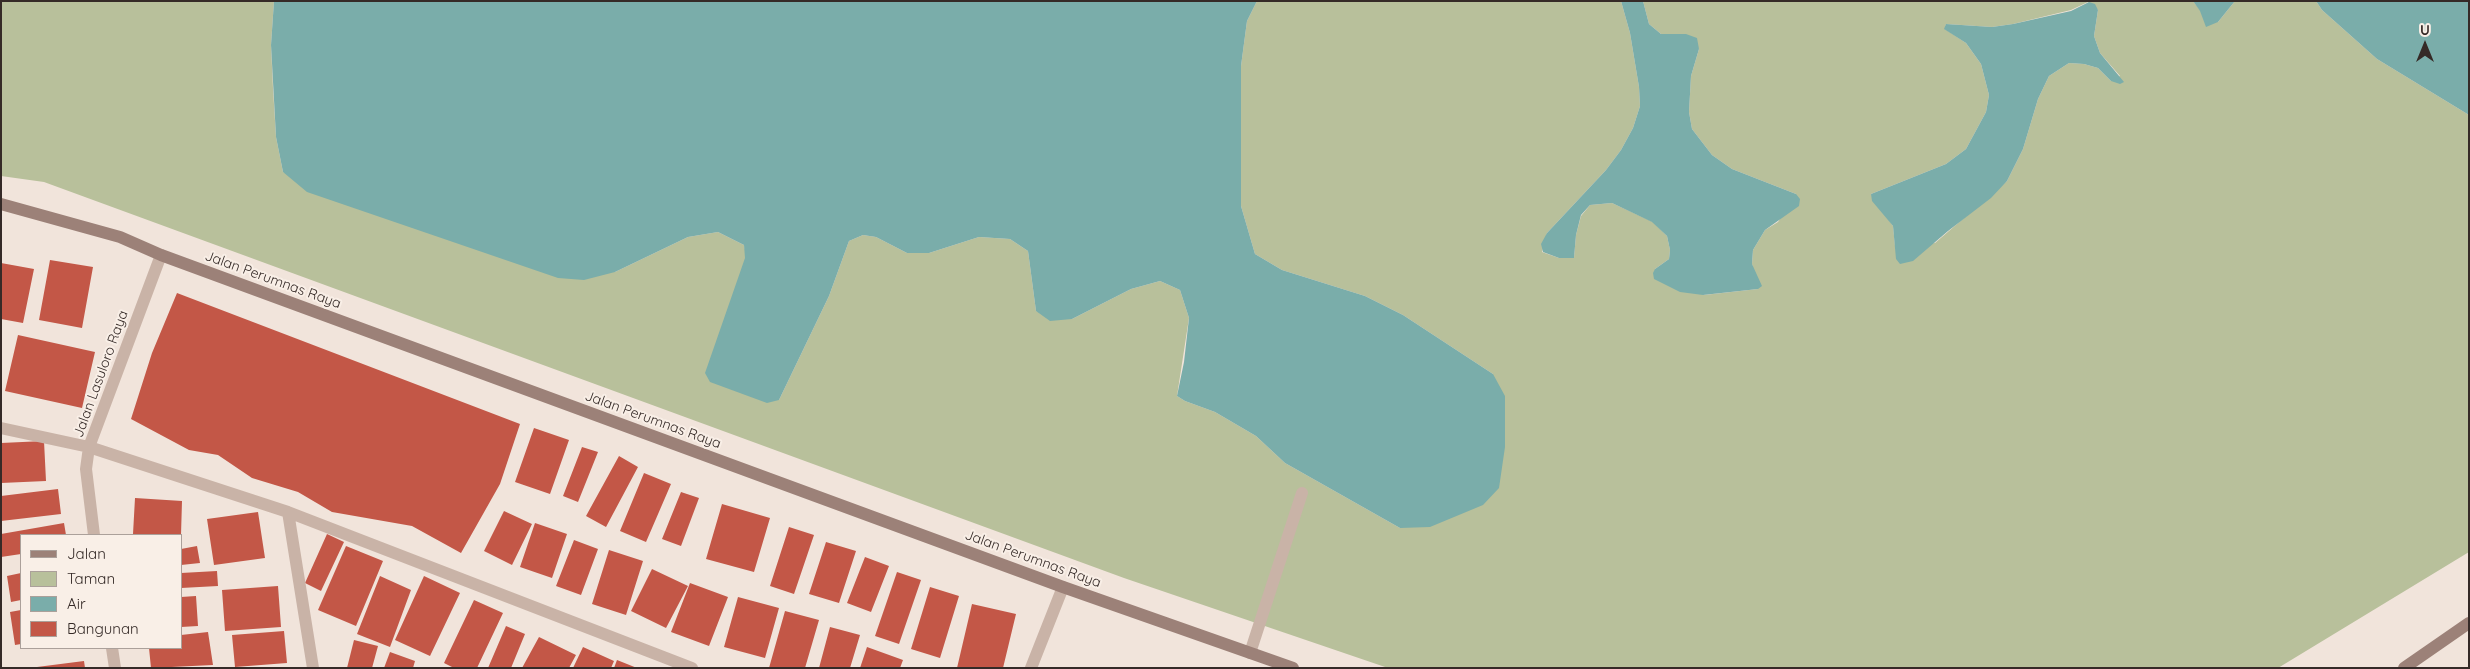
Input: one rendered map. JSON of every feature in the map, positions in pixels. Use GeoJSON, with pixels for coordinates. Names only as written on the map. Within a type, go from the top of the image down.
{"type":"FeatureCollection","features":[{"type":"Feature","properties":{"kind":"street","name":"Jalan Perumnas Raya"},"geometry":{"type":"LineString","coordinates":[[1,204],[120,238],[161,255],[1063,587],[1293,668]]}},
{"type":"Feature","properties":{"kind":"street","name":"Jalan Lasuloro Raya"},"geometry":{"type":"LineString","coordinates":[[94,534],[86,469],[89,447],[161,255]]}},
{"type":"Feature","properties":{"kind":"street"},"geometry":{"type":"LineString","coordinates":[[1,428],[89,447],[288,512],[692,668]]}},
{"type":"Feature","properties":{"kind":"street"},"geometry":{"type":"LineString","coordinates":[[1250,653],[1302,493]]}},
{"type":"Feature","properties":{"kind":"street"},"geometry":{"type":"LineString","coordinates":[[288,512],[313,668]]}},
{"type":"Feature","properties":{"kind":"street"},"geometry":{"type":"LineString","coordinates":[[1031,668],[1063,587]]}},
{"type":"Feature","properties":{"kind":"street"},"geometry":{"type":"LineString","coordinates":[[2404,668],[2469,622]]}},
{"type":"Feature","properties":{"kind":"street"},"geometry":{"type":"LineString","coordinates":[[112,649],[115,668]]}},
{"type":"Feature","properties":{"kind":"green space"},"geometry":{"type":"Polygon","coordinates":[[[1,1],[274,1],[271,45],[273,88],[276,137],[283,172],[615,272],[688,237],[718,232],[744,245],[779,400],[829,296],[849,241],[863,235],[876,237],[907,253],[929,253],[979,237],[1010,239],[1028,251],[1036,311],[1072,319],[1131,289],[1160,281],[1180,290],[1189,318],[1177,396],[1185,401],[1215,412],[1256,436],[1285,463],[1400,528],[1493,374],[1403,315],[1365,296],[1282,270],[1255,254],[1241,206],[1241,66],[1247,21],[1257,1],[1621,1],[1630,33],[1639,87],[1640,106],[1633,128],[1621,150],[1606,170],[1547,233],[1542,252],[1559,258],[1574,258],[1576,235],[1581,216],[1590,205],[1612,203],[1653,222],[1667,236],[1670,250],[1669,259],[1655,269],[1704,295],[1758,289],[1752,264],[1753,250],[1765,230],[1778,222],[1796,194],[1732,169],[1712,155],[1692,129],[1689,112],[1691,76],[1699,49],[1685,34],[1661,34],[1649,24],[1643,1],[2193,1],[2200,10],[2218,22],[2235,1],[2316,1],[2322,10],[2377,59],[2469,115],[2469,552],[2278,668],[1388,668],[1124,578],[44,182],[1,176],[1,1]],[[2088,2],[2071,10],[2013,24],[1992,27],[1946,24],[1945,29],[1966,43],[1981,64],[1989,95],[1986,112],[1966,149],[1946,164],[1871,194],[1893,226],[1895,246],[1935,243],[2007,181],[2023,149],[2038,99],[2049,76],[2069,63],[2084,64],[2098,68],[2111,81],[2120,76],[2100,53],[2094,36],[2098,10],[2088,2]]]}},
{"type":"Feature","properties":{"kind":"water"},"geometry":{"type":"Polygon","coordinates":[[[274,1],[1257,1],[1247,21],[1241,66],[1241,206],[1255,254],[1282,270],[1365,296],[1403,315],[1493,374],[1505,396],[1505,447],[1499,488],[1483,505],[1430,527],[1400,528],[1285,463],[1256,436],[1215,412],[1185,401],[1177,396],[1184,362],[1189,318],[1180,290],[1160,281],[1131,289],[1072,319],[1050,321],[1036,311],[1028,251],[1010,239],[979,237],[929,253],[907,253],[876,237],[863,235],[849,241],[829,296],[779,400],[767,403],[710,382],[705,373],[745,258],[744,245],[718,232],[688,237],[615,272],[584,280],[558,278],[307,192],[283,172],[276,137],[271,45],[274,1]]]}},
{"type":"Feature","properties":{"kind":"water"},"geometry":{"type":"Polygon","coordinates":[[[1621,1],[1643,1],[1649,24],[1661,34],[1686,34],[1697,38],[1699,49],[1691,76],[1689,112],[1692,129],[1712,155],[1732,169],[1796,194],[1800,199],[1799,206],[1765,230],[1753,250],[1752,264],[1762,286],[1758,289],[1703,295],[1680,292],[1654,279],[1653,273],[1655,269],[1669,259],[1670,250],[1667,236],[1652,222],[1612,203],[1590,205],[1581,215],[1576,235],[1574,258],[1559,258],[1543,252],[1541,244],[1547,233],[1606,170],[1621,150],[1633,128],[1640,106],[1639,87],[1630,33],[1621,1]]]}},
{"type":"Feature","properties":{"kind":"water"},"geometry":{"type":"Polygon","coordinates":[[[2193,1],[2235,1],[2218,22],[2206,27],[2200,11],[2193,1]]]}},
{"type":"Feature","properties":{"kind":"water"},"geometry":{"type":"Polygon","coordinates":[[[2316,1],[2469,1],[2469,115],[2377,59],[2322,10],[2316,1]]]}},
{"type":"Feature","properties":{"kind":"water"},"geometry":{"type":"Polygon","coordinates":[[[2089,2],[2095,4],[2098,10],[2094,36],[2100,53],[2124,82],[2120,84],[2111,81],[2098,68],[2084,64],[2069,63],[2049,76],[2038,99],[2023,149],[2007,181],[1991,198],[1913,261],[1900,264],[1896,259],[1893,226],[1872,201],[1871,194],[1946,164],[1966,149],[1986,112],[1989,95],[1981,64],[1966,43],[1944,29],[1946,24],[1992,27],[2013,24],[2071,11],[2089,2]]]}},
{"type":"Feature","properties":{"kind":"building"},"geometry":{"type":"Polygon","coordinates":[[[50,260],[93,267],[82,328],[39,320],[50,260]]]}},
{"type":"Feature","properties":{"kind":"building"},"geometry":{"type":"Polygon","coordinates":[[[1,263],[34,269],[23,323],[1,319],[1,263]]]}},
{"type":"Feature","properties":{"kind":"building"},"geometry":{"type":"Polygon","coordinates":[[[177,293],[520,424],[500,484],[461,553],[412,526],[332,512],[298,492],[252,478],[218,455],[189,450],[131,419],[152,353],[177,293]]]}},
{"type":"Feature","properties":{"kind":"building"},"geometry":{"type":"Polygon","coordinates":[[[18,335],[95,352],[82,408],[5,391],[18,335]]]}},
{"type":"Feature","properties":{"kind":"building"},"geometry":{"type":"Polygon","coordinates":[[[534,428],[569,440],[550,494],[515,482],[534,428]]]}},
{"type":"Feature","properties":{"kind":"building"},"geometry":{"type":"Polygon","coordinates":[[[44,441],[46,481],[1,483],[1,443],[44,441]]]}},
{"type":"Feature","properties":{"kind":"building"},"geometry":{"type":"Polygon","coordinates":[[[582,447],[598,452],[578,502],[563,496],[582,447]]]}},
{"type":"Feature","properties":{"kind":"building"},"geometry":{"type":"Polygon","coordinates":[[[619,456],[638,467],[606,527],[586,516],[619,456]]]}},
{"type":"Feature","properties":{"kind":"building"},"geometry":{"type":"Polygon","coordinates":[[[644,473],[671,484],[646,542],[620,531],[644,473]]]}},
{"type":"Feature","properties":{"kind":"building"},"geometry":{"type":"Polygon","coordinates":[[[58,489],[61,514],[1,521],[1,496],[58,489]]]}},
{"type":"Feature","properties":{"kind":"building"},"geometry":{"type":"Polygon","coordinates":[[[681,492],[699,498],[681,546],[662,539],[681,492]]]}},
{"type":"Feature","properties":{"kind":"building"},"geometry":{"type":"Polygon","coordinates":[[[135,498],[182,501],[181,534],[133,534],[135,498]]]}},
{"type":"Feature","properties":{"kind":"building"},"geometry":{"type":"Polygon","coordinates":[[[722,504],[770,518],[754,572],[706,559],[722,504]]]}},
{"type":"Feature","properties":{"kind":"building"},"geometry":{"type":"Polygon","coordinates":[[[504,511],[532,524],[512,565],[484,551],[504,511]]]}},
{"type":"Feature","properties":{"kind":"building"},"geometry":{"type":"Polygon","coordinates":[[[258,512],[265,558],[214,565],[207,519],[258,512]]]}},
{"type":"Feature","properties":{"kind":"building"},"geometry":{"type":"Polygon","coordinates":[[[64,523],[66,534],[20,534],[20,554],[1,557],[1,534],[64,523]]]}},
{"type":"Feature","properties":{"kind":"building"},"geometry":{"type":"Polygon","coordinates":[[[535,523],[567,534],[552,578],[520,567],[535,523]]]}},
{"type":"Feature","properties":{"kind":"building"},"geometry":{"type":"Polygon","coordinates":[[[789,527],[814,535],[794,594],[770,586],[789,527]]]}},
{"type":"Feature","properties":{"kind":"building"},"geometry":{"type":"Polygon","coordinates":[[[327,534],[344,542],[321,591],[305,583],[327,534]]]}},
{"type":"Feature","properties":{"kind":"building"},"geometry":{"type":"Polygon","coordinates":[[[574,540],[598,549],[581,595],[556,586],[574,540]]]}},
{"type":"Feature","properties":{"kind":"building"},"geometry":{"type":"Polygon","coordinates":[[[826,542],[856,551],[839,603],[809,594],[826,542]]]}},
{"type":"Feature","properties":{"kind":"building"},"geometry":{"type":"Polygon","coordinates":[[[197,546],[200,563],[182,565],[182,549],[197,546]]]}},
{"type":"Feature","properties":{"kind":"building"},"geometry":{"type":"Polygon","coordinates":[[[346,546],[383,561],[356,626],[318,610],[346,546]]]}},
{"type":"Feature","properties":{"kind":"building"},"geometry":{"type":"Polygon","coordinates":[[[609,550],[643,561],[626,615],[592,604],[609,550]]]}},
{"type":"Feature","properties":{"kind":"building"},"geometry":{"type":"Polygon","coordinates":[[[865,557],[889,566],[871,612],[847,603],[865,557]]]}},
{"type":"Feature","properties":{"kind":"building"},"geometry":{"type":"Polygon","coordinates":[[[652,569],[688,586],[666,628],[631,611],[652,569]]]}},
{"type":"Feature","properties":{"kind":"building"},"geometry":{"type":"Polygon","coordinates":[[[217,571],[218,586],[182,588],[182,573],[217,571]]]}},
{"type":"Feature","properties":{"kind":"building"},"geometry":{"type":"Polygon","coordinates":[[[897,572],[921,580],[899,644],[875,636],[897,572]]]}},
{"type":"Feature","properties":{"kind":"building"},"geometry":{"type":"Polygon","coordinates":[[[20,573],[20,600],[11,602],[7,576],[20,573]]]}},
{"type":"Feature","properties":{"kind":"building"},"geometry":{"type":"Polygon","coordinates":[[[380,576],[411,590],[390,647],[357,634],[380,576]]]}},
{"type":"Feature","properties":{"kind":"building"},"geometry":{"type":"Polygon","coordinates":[[[424,576],[460,593],[430,656],[395,640],[424,576]]]}},
{"type":"Feature","properties":{"kind":"building"},"geometry":{"type":"Polygon","coordinates":[[[690,583],[728,597],[709,646],[671,632],[690,583]]]}},
{"type":"Feature","properties":{"kind":"building"},"geometry":{"type":"Polygon","coordinates":[[[278,586],[281,627],[225,631],[222,590],[278,586]]]}},
{"type":"Feature","properties":{"kind":"building"},"geometry":{"type":"Polygon","coordinates":[[[930,587],[959,596],[940,658],[911,649],[930,587]]]}},
{"type":"Feature","properties":{"kind":"building"},"geometry":{"type":"Polygon","coordinates":[[[196,596],[198,626],[182,627],[182,597],[196,596]]]}},
{"type":"Feature","properties":{"kind":"building"},"geometry":{"type":"Polygon","coordinates":[[[738,597],[779,608],[765,658],[724,647],[738,597]]]}},
{"type":"Feature","properties":{"kind":"building"},"geometry":{"type":"Polygon","coordinates":[[[474,600],[503,613],[477,668],[454,668],[444,663],[474,600]]]}},
{"type":"Feature","properties":{"kind":"building"},"geometry":{"type":"Polygon","coordinates":[[[972,604],[1016,614],[1003,668],[957,668],[972,604]]]}},
{"type":"Feature","properties":{"kind":"building"},"geometry":{"type":"Polygon","coordinates":[[[20,610],[20,644],[15,645],[10,612],[20,610]]]}},
{"type":"Feature","properties":{"kind":"building"},"geometry":{"type":"Polygon","coordinates":[[[785,611],[819,620],[805,668],[769,668],[785,611]]]}},
{"type":"Feature","properties":{"kind":"building"},"geometry":{"type":"Polygon","coordinates":[[[506,626],[525,634],[511,668],[488,668],[506,626]]]}},
{"type":"Feature","properties":{"kind":"building"},"geometry":{"type":"Polygon","coordinates":[[[830,627],[860,635],[850,668],[819,668],[830,627]]]}},
{"type":"Feature","properties":{"kind":"building"},"geometry":{"type":"Polygon","coordinates":[[[284,631],[287,663],[235,667],[232,635],[284,631]]]}},
{"type":"Feature","properties":{"kind":"building"},"geometry":{"type":"Polygon","coordinates":[[[208,632],[213,665],[151,668],[149,649],[182,649],[182,635],[208,632]]]}},
{"type":"Feature","properties":{"kind":"building"},"geometry":{"type":"Polygon","coordinates":[[[539,637],[576,655],[569,668],[522,668],[539,637]]]}},
{"type":"Feature","properties":{"kind":"building"},"geometry":{"type":"Polygon","coordinates":[[[354,640],[378,646],[372,668],[347,668],[354,640]]]}},
{"type":"Feature","properties":{"kind":"building"},"geometry":{"type":"Polygon","coordinates":[[[583,647],[614,661],[611,668],[573,668],[583,647]]]}},
{"type":"Feature","properties":{"kind":"building"},"geometry":{"type":"Polygon","coordinates":[[[867,647],[903,660],[900,668],[860,668],[867,647]]]}},
{"type":"Feature","properties":{"kind":"building"},"geometry":{"type":"Polygon","coordinates":[[[390,652],[415,661],[413,668],[384,668],[390,652]]]}},
{"type":"Feature","properties":{"kind":"building"},"geometry":{"type":"Polygon","coordinates":[[[617,660],[637,668],[614,668],[617,660]]]}},
{"type":"Feature","properties":{"kind":"building"},"geometry":{"type":"Polygon","coordinates":[[[84,661],[85,668],[37,668],[37,667],[84,661]]]}}]}
